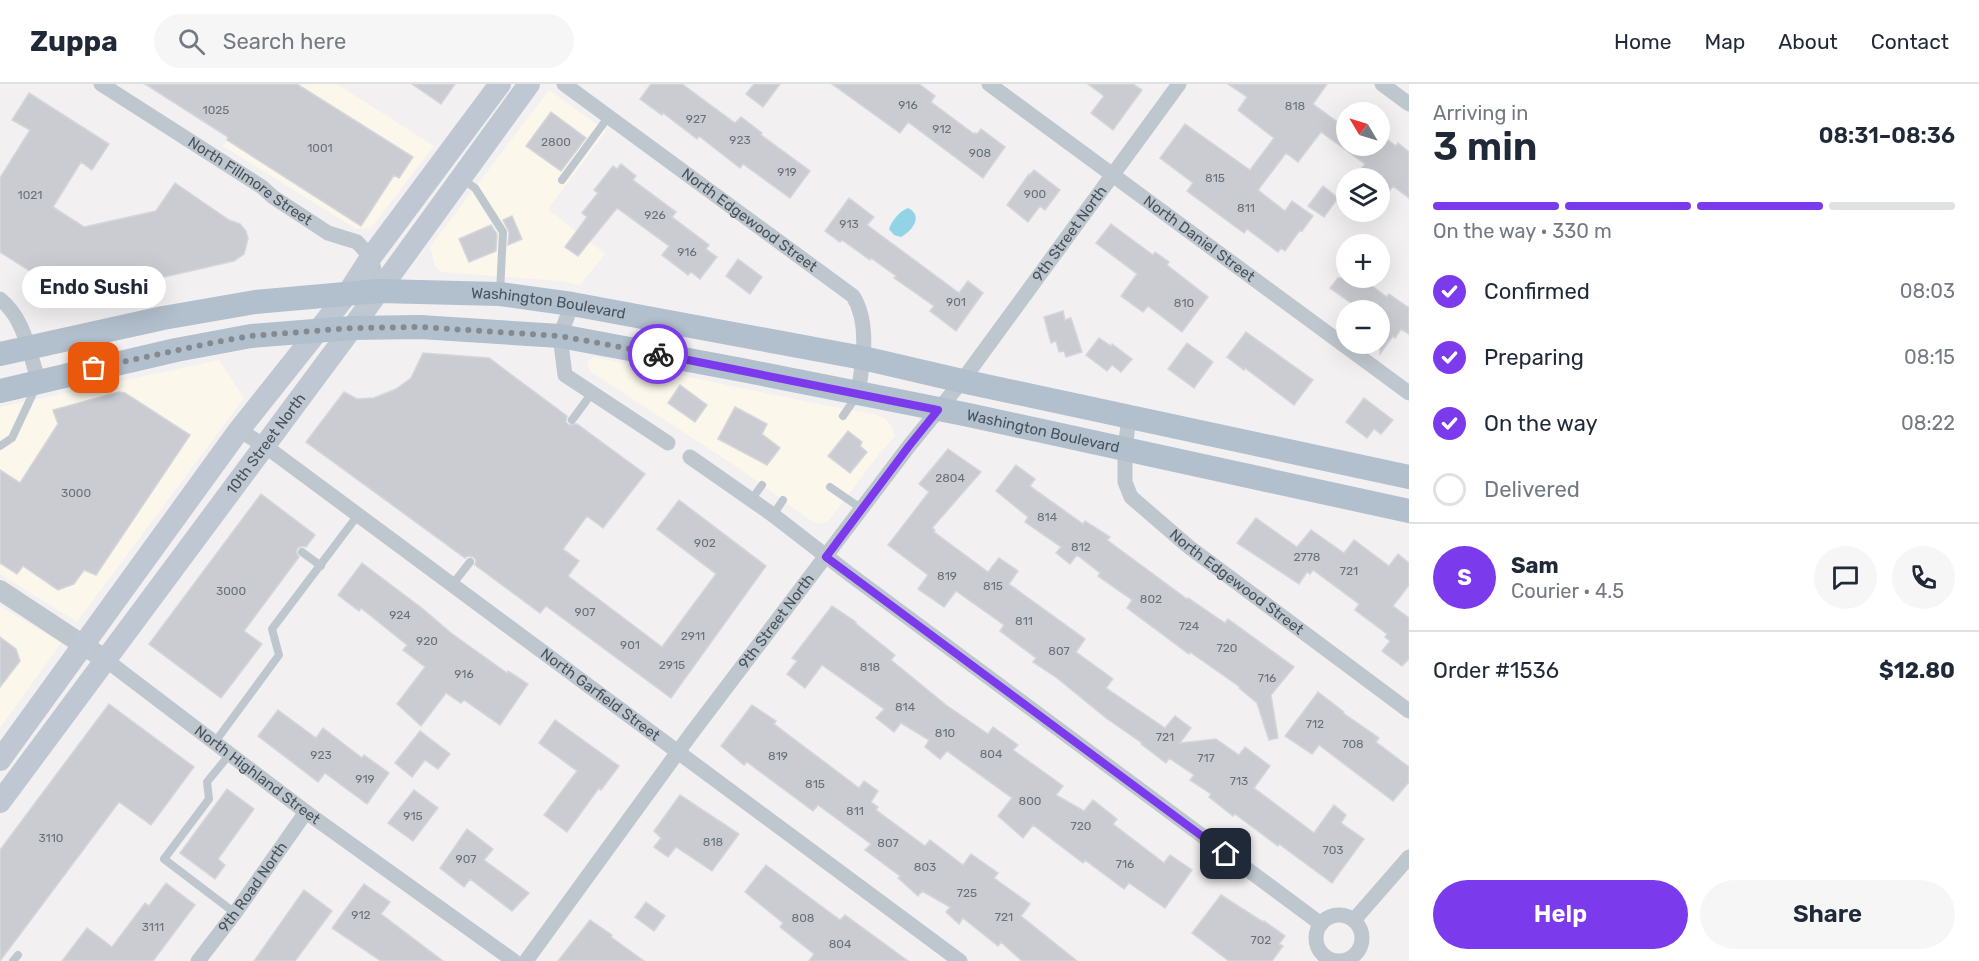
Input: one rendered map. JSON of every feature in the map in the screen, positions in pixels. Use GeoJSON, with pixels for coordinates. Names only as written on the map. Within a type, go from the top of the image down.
{"type":"FeatureCollection","features":[{"type":"Feature","properties":{"kind":"main road","name":"10th Street North"},"geometry":{"type":"LineString","coordinates":[[0,760],[239,430],[348,293],[371,257],[500,84]]}},
{"type":"Feature","properties":{"kind":"main road","name":"10th Street North"},"geometry":{"type":"LineString","coordinates":[[0,802],[352,328],[529,84]]}},
{"type":"Feature","properties":{"kind":"main road","name":"Washington Boulevard"},"geometry":{"type":"LineString","coordinates":[[0,354],[255,302],[379,291],[500,294],[572,304],[863,358],[1409,477]]}},
{"type":"Feature","properties":{"kind":"main road","name":"Washington Boulevard"},"geometry":{"type":"LineString","coordinates":[[0,391],[216,342],[320,330],[420,327],[560,336],[858,393],[1409,511]]}},
{"type":"Feature","properties":{"kind":"street","name":"North Fillmore Street"},"geometry":{"type":"LineString","coordinates":[[101,84],[328,233],[357,242],[371,257]]}},
{"type":"Feature","properties":{"kind":"street","name":"North Edgewood Street"},"geometry":{"type":"LineString","coordinates":[[564,84],[854,296],[860,306],[863,358],[858,393]]}},
{"type":"Feature","properties":{"kind":"street","name":"North Daniel Street"},"geometry":{"type":"LineString","coordinates":[[989,84],[1409,393]]}},
{"type":"Feature","properties":{"kind":"street","name":"9th Street North"},"geometry":{"type":"LineString","coordinates":[[526,961],[678,752],[962,381],[1179,84]]}},
{"type":"Feature","properties":{"kind":"street"},"geometry":{"type":"LineString","coordinates":[[1382,84],[1409,104]]}},
{"type":"Feature","properties":{"kind":"street"},"geometry":{"type":"LineString","coordinates":[[371,257],[379,291]]}},
{"type":"Feature","properties":{"kind":"street"},"geometry":{"type":"LineString","coordinates":[[0,299],[16,315],[21,325],[39,382]]}},
{"type":"Feature","properties":{"kind":"street"},"geometry":{"type":"LineString","coordinates":[[572,304],[560,336],[565,375],[668,443]]}},
{"type":"Feature","properties":{"kind":"street","name":"North Edgewood Street"},"geometry":{"type":"LineString","coordinates":[[1129,416],[1125,450],[1125,482],[1131,497],[1189,547],[1409,711]]}},
{"type":"Feature","properties":{"kind":"street","name":"North Garfield Street"},"geometry":{"type":"LineString","coordinates":[[239,430],[265,446],[960,961]]}},
{"type":"Feature","properties":{"kind":"street"},"geometry":{"type":"LineString","coordinates":[[690,457],[773,515],[826,557],[1320,924]]}},
{"type":"Feature","properties":{"kind":"street","name":"North Highland Street"},"geometry":{"type":"LineString","coordinates":[[0,590],[84,644],[306,812],[514,961]]}},
{"type":"Feature","properties":{"kind":"street","name":"9th Road North"},"geometry":{"type":"LineString","coordinates":[[198,961],[306,812]]}},
{"type":"Feature","properties":{"kind":"street"},"geometry":{"type":"LineString","coordinates":[[1354,920],[1409,857]]}},
{"type":"Feature","properties":{"kind":"street"},"geometry":{"type":"LineString","coordinates":[[1333,916],[1347,916],[1354,920],[1361,932],[1357,952],[1345,960],[1321,958],[1316,937],[1320,924],[1333,916]]}},
{"type":"Feature","properties":{"kind":"street"},"geometry":{"type":"LineString","coordinates":[[1357,952],[1370,961]]}},
{"type":"Feature","properties":{"kind":"lane"},"geometry":{"type":"LineString","coordinates":[[562,180],[609,116]]}},
{"type":"Feature","properties":{"kind":"lane"},"geometry":{"type":"LineString","coordinates":[[460,178],[475,188],[503,232],[500,294]]}},
{"type":"Feature","properties":{"kind":"lane"},"geometry":{"type":"LineString","coordinates":[[0,446],[12,438],[39,382]]}},
{"type":"Feature","properties":{"kind":"lane"},"geometry":{"type":"LineString","coordinates":[[572,420],[592,393]]}},
{"type":"Feature","properties":{"kind":"lane"},"geometry":{"type":"LineString","coordinates":[[843,416],[858,393]]}},
{"type":"Feature","properties":{"kind":"lane"},"geometry":{"type":"LineString","coordinates":[[750,500],[762,485]]}},
{"type":"Feature","properties":{"kind":"lane"},"geometry":{"type":"LineString","coordinates":[[830,487],[862,509]]}},
{"type":"Feature","properties":{"kind":"lane"},"geometry":{"type":"LineString","coordinates":[[773,515],[783,500]]}},
{"type":"Feature","properties":{"kind":"lane"},"geometry":{"type":"LineString","coordinates":[[215,742],[279,655],[272,629],[358,515]]}},
{"type":"Feature","properties":{"kind":"lane"},"geometry":{"type":"LineString","coordinates":[[302,552],[321,566]]}},
{"type":"Feature","properties":{"kind":"lane"},"geometry":{"type":"LineString","coordinates":[[452,585],[470,562]]}},
{"type":"Feature","properties":{"kind":"lane"},"geometry":{"type":"LineString","coordinates":[[229,755],[207,782],[209,799],[164,859],[235,912]]}},
{"type":"Feature","properties":{"kind":"shaded area"},"geometry":{"type":"Polygon","coordinates":[[[262,84],[337,84],[434,146],[371,228],[356,229],[223,146],[262,84]]]}},
{"type":"Feature","properties":{"kind":"shaded area"},"geometry":{"type":"Polygon","coordinates":[[[549,90],[606,131],[548,209],[605,254],[580,285],[559,281],[442,272],[435,266],[430,247],[549,90]]]}},
{"type":"Feature","properties":{"kind":"shaded area"},"geometry":{"type":"Polygon","coordinates":[[[594,357],[875,414],[885,419],[892,427],[895,436],[830,519],[823,524],[813,522],[737,467],[591,372],[587,366],[588,361],[594,357]]]}},
{"type":"Feature","properties":{"kind":"shaded area"},"geometry":{"type":"Polygon","coordinates":[[[219,360],[244,398],[77,622],[0,574],[0,407],[219,360]]]}},
{"type":"Feature","properties":{"kind":"shaded area"},"geometry":{"type":"Polygon","coordinates":[[[0,606],[61,643],[0,728],[0,606]]]}},
{"type":"Feature","properties":{"kind":"water"},"geometry":{"type":"Polygon","coordinates":[[[908,208],[915,215],[915,223],[901,237],[894,235],[889,229],[890,226],[899,214],[908,208]]]}},
{"type":"Feature","properties":{"kind":"building"},"geometry":{"type":"Polygon","coordinates":[[[145,84],[297,84],[413,157],[399,178],[394,175],[361,226],[145,84]]]}},
{"type":"Feature","properties":{"kind":"building"},"geometry":{"type":"Polygon","coordinates":[[[412,84],[455,84],[441,104],[412,84]]]}},
{"type":"Feature","properties":{"kind":"building"},"geometry":{"type":"Polygon","coordinates":[[[651,84],[682,84],[735,123],[741,117],[762,133],[761,135],[810,171],[790,198],[743,164],[740,168],[699,136],[697,139],[640,99],[651,84]]]}},
{"type":"Feature","properties":{"kind":"building"},"geometry":{"type":"Polygon","coordinates":[[[754,84],[780,84],[763,107],[746,94],[754,84]]]}},
{"type":"Feature","properties":{"kind":"building"},"geometry":{"type":"Polygon","coordinates":[[[832,84],[919,84],[935,96],[931,102],[974,134],[981,129],[1005,147],[983,178],[908,122],[900,133],[832,84]]]}},
{"type":"Feature","properties":{"kind":"building"},"geometry":{"type":"Polygon","coordinates":[[[1088,84],[1133,84],[1142,90],[1113,130],[1091,113],[1104,96],[1088,84]]]}},
{"type":"Feature","properties":{"kind":"building"},"geometry":{"type":"Polygon","coordinates":[[[1228,84],[1327,84],[1313,104],[1336,121],[1336,143],[1321,132],[1298,162],[1286,153],[1258,190],[1285,211],[1292,201],[1313,216],[1285,251],[1281,248],[1278,252],[1247,229],[1244,233],[1187,191],[1193,183],[1160,158],[1185,124],[1250,170],[1274,138],[1238,110],[1247,97],[1228,84]]]}},
{"type":"Feature","properties":{"kind":"building"},"geometry":{"type":"Polygon","coordinates":[[[29,93],[109,144],[92,170],[81,162],[53,207],[84,227],[156,211],[175,183],[229,220],[240,224],[246,231],[248,239],[244,254],[234,261],[72,298],[0,252],[0,178],[30,130],[12,120],[29,93]]]}},
{"type":"Feature","properties":{"kind":"building"},"geometry":{"type":"Polygon","coordinates":[[[551,112],[586,138],[561,171],[526,146],[551,112]]]}},
{"type":"Feature","properties":{"kind":"building"},"geometry":{"type":"Polygon","coordinates":[[[1390,142],[1396,146],[1398,143],[1409,152],[1409,198],[1393,186],[1390,190],[1390,168],[1362,168],[1365,164],[1354,156],[1390,156],[1390,142]]]}},
{"type":"Feature","properties":{"kind":"building"},"geometry":{"type":"Polygon","coordinates":[[[621,164],[636,176],[633,180],[676,212],[672,217],[709,245],[706,249],[717,257],[700,279],[691,272],[688,275],[662,255],[669,246],[617,208],[578,256],[565,247],[587,217],[582,213],[598,193],[594,190],[613,166],[617,169],[621,164]]]}},
{"type":"Feature","properties":{"kind":"building"},"geometry":{"type":"Polygon","coordinates":[[[1034,170],[1060,190],[1045,210],[1040,206],[1028,222],[1007,205],[1034,170]]]}},
{"type":"Feature","properties":{"kind":"building"},"geometry":{"type":"Polygon","coordinates":[[[1323,186],[1336,196],[1336,201],[1324,217],[1308,206],[1323,186]]]}},
{"type":"Feature","properties":{"kind":"building"},"geometry":{"type":"Polygon","coordinates":[[[849,198],[874,217],[867,225],[959,293],[968,281],[983,293],[956,331],[930,311],[934,306],[894,278],[896,276],[871,258],[870,260],[825,231],[849,198]]]}},
{"type":"Feature","properties":{"kind":"building"},"geometry":{"type":"Polygon","coordinates":[[[512,216],[522,239],[508,245],[509,232],[503,220],[512,216]]]}},
{"type":"Feature","properties":{"kind":"building"},"geometry":{"type":"Polygon","coordinates":[[[1111,224],[1153,255],[1155,252],[1169,262],[1167,265],[1208,297],[1182,332],[1148,306],[1143,312],[1121,296],[1137,274],[1096,243],[1111,224]]]}},
{"type":"Feature","properties":{"kind":"building"},"geometry":{"type":"Polygon","coordinates":[[[491,225],[497,234],[496,251],[469,262],[459,239],[491,225]]]}},
{"type":"Feature","properties":{"kind":"building"},"geometry":{"type":"Polygon","coordinates":[[[738,259],[762,277],[750,294],[726,276],[738,259]]]}},
{"type":"Feature","properties":{"kind":"building"},"geometry":{"type":"Polygon","coordinates":[[[1336,280],[1336,288],[1375,288],[1387,297],[1389,294],[1409,308],[1409,334],[1401,329],[1395,338],[1393,336],[1390,340],[1390,300],[1347,300],[1330,288],[1336,280]]]}},
{"type":"Feature","properties":{"kind":"building"},"geometry":{"type":"Polygon","coordinates":[[[1063,311],[1065,320],[1071,318],[1082,352],[1066,357],[1064,351],[1059,352],[1056,341],[1051,343],[1044,317],[1063,311]]]}},
{"type":"Feature","properties":{"kind":"building"},"geometry":{"type":"Polygon","coordinates":[[[1246,332],[1313,380],[1294,405],[1227,357],[1246,332]]]}},
{"type":"Feature","properties":{"kind":"building"},"geometry":{"type":"Polygon","coordinates":[[[1099,338],[1111,346],[1112,344],[1132,359],[1121,372],[1112,365],[1107,371],[1086,355],[1099,338]]]}},
{"type":"Feature","properties":{"kind":"building"},"geometry":{"type":"Polygon","coordinates":[[[1187,343],[1213,362],[1194,388],[1168,369],[1187,343]]]}},
{"type":"Feature","properties":{"kind":"building"},"geometry":{"type":"Polygon","coordinates":[[[423,353],[489,358],[567,416],[566,422],[569,425],[577,424],[645,474],[603,528],[587,516],[563,549],[579,561],[568,576],[662,647],[716,574],[657,529],[679,500],[766,566],[671,698],[546,606],[540,613],[475,565],[476,560],[473,557],[465,558],[306,442],[344,392],[357,399],[374,398],[396,389],[411,378],[423,353]]]}},
{"type":"Feature","properties":{"kind":"building"},"geometry":{"type":"Polygon","coordinates":[[[680,385],[707,405],[695,422],[668,403],[680,385]]]}},
{"type":"Feature","properties":{"kind":"building"},"geometry":{"type":"Polygon","coordinates":[[[119,392],[125,393],[190,435],[96,575],[84,570],[74,584],[58,590],[23,566],[17,574],[0,563],[0,470],[20,483],[58,424],[53,410],[119,392]]]}},
{"type":"Feature","properties":{"kind":"building"},"geometry":{"type":"Polygon","coordinates":[[[1364,398],[1393,420],[1381,434],[1374,429],[1367,438],[1346,422],[1364,398]]]}},
{"type":"Feature","properties":{"kind":"building"},"geometry":{"type":"Polygon","coordinates":[[[735,407],[767,424],[762,434],[780,448],[767,465],[718,439],[735,407]]]}},
{"type":"Feature","properties":{"kind":"building"},"geometry":{"type":"Polygon","coordinates":[[[848,431],[862,442],[860,446],[867,452],[850,473],[828,456],[848,431]]]}},
{"type":"Feature","properties":{"kind":"building"},"geometry":{"type":"Polygon","coordinates":[[[948,449],[981,472],[932,528],[934,532],[988,572],[999,558],[1018,571],[1009,584],[1085,639],[1076,652],[1113,679],[1106,688],[1165,728],[1175,716],[1191,728],[1180,743],[1216,739],[1239,755],[1245,747],[1270,766],[1254,788],[1314,833],[1334,805],[1346,815],[1341,823],[1364,839],[1332,883],[1235,814],[1233,816],[1209,797],[1211,794],[1190,780],[1194,775],[1169,758],[1166,763],[1033,662],[1036,658],[1000,631],[1004,625],[956,591],[944,607],[918,589],[928,575],[888,545],[929,492],[919,484],[948,449]]]}},
{"type":"Feature","properties":{"kind":"building"},"geometry":{"type":"Polygon","coordinates":[[[1016,465],[1035,479],[1030,486],[1083,524],[1085,521],[1110,537],[1107,540],[1187,599],[1225,623],[1228,619],[1294,667],[1271,695],[1278,738],[1269,740],[1257,703],[1240,687],[1190,652],[1189,654],[1127,608],[1132,600],[1098,576],[1100,573],[1077,555],[1070,564],[1056,553],[1061,547],[1025,522],[1028,517],[996,491],[1016,465]]]}},
{"type":"Feature","properties":{"kind":"building"},"geometry":{"type":"Polygon","coordinates":[[[261,494],[315,535],[306,547],[298,548],[296,552],[299,557],[244,631],[262,644],[221,698],[149,644],[261,494]]]}},
{"type":"Feature","properties":{"kind":"building"},"geometry":{"type":"Polygon","coordinates":[[[1256,518],[1297,547],[1311,530],[1344,553],[1354,540],[1389,566],[1398,554],[1409,563],[1409,585],[1393,606],[1409,618],[1409,659],[1402,666],[1382,651],[1390,641],[1385,637],[1387,634],[1355,610],[1359,604],[1313,570],[1310,574],[1307,572],[1299,584],[1237,543],[1256,518]]]}},
{"type":"Feature","properties":{"kind":"building"},"geometry":{"type":"Polygon","coordinates":[[[362,563],[451,633],[507,673],[508,671],[528,684],[500,725],[464,700],[461,703],[446,693],[421,726],[397,704],[425,667],[403,650],[407,645],[361,608],[359,611],[338,595],[362,563]]]}},
{"type":"Feature","properties":{"kind":"building"},"geometry":{"type":"Polygon","coordinates":[[[832,606],[856,622],[895,655],[891,660],[946,705],[988,734],[993,727],[1018,745],[1013,750],[1063,786],[1056,795],[1084,811],[1093,800],[1117,819],[1113,824],[1164,863],[1170,855],[1192,870],[1165,908],[1129,883],[1124,889],[1085,860],[1083,863],[1033,825],[1023,838],[998,816],[1012,798],[947,751],[940,759],[925,747],[929,740],[901,723],[894,732],[876,718],[884,709],[822,665],[805,688],[787,674],[797,661],[792,658],[832,606]]]}},
{"type":"Feature","properties":{"kind":"building"},"geometry":{"type":"Polygon","coordinates":[[[0,637],[16,649],[20,661],[0,687],[0,637]]]}},
{"type":"Feature","properties":{"kind":"building"},"geometry":{"type":"Polygon","coordinates":[[[1318,692],[1379,738],[1376,742],[1409,767],[1409,782],[1393,801],[1319,745],[1312,754],[1285,736],[1318,692]]]}},
{"type":"Feature","properties":{"kind":"building"},"geometry":{"type":"Polygon","coordinates":[[[109,704],[194,767],[151,825],[119,802],[0,961],[0,850],[109,704]]]}},
{"type":"Feature","properties":{"kind":"building"},"geometry":{"type":"Polygon","coordinates":[[[752,705],[776,721],[774,724],[859,788],[864,781],[878,791],[871,802],[878,807],[876,810],[925,846],[930,840],[963,865],[971,854],[998,873],[994,878],[1030,904],[1021,916],[1077,961],[1022,961],[1001,942],[998,946],[963,918],[959,924],[946,912],[950,907],[922,891],[918,896],[898,878],[900,876],[865,850],[871,844],[818,805],[813,811],[747,762],[744,765],[721,746],[752,705]]]}},
{"type":"Feature","properties":{"kind":"building"},"geometry":{"type":"Polygon","coordinates":[[[278,710],[316,738],[323,728],[362,758],[364,755],[389,773],[367,804],[325,773],[318,782],[258,736],[278,710]]]}},
{"type":"Feature","properties":{"kind":"building"},"geometry":{"type":"Polygon","coordinates":[[[555,720],[619,766],[601,790],[599,788],[567,832],[544,815],[577,771],[539,743],[555,720]]]}},
{"type":"Feature","properties":{"kind":"building"},"geometry":{"type":"Polygon","coordinates":[[[420,731],[450,754],[438,769],[425,760],[412,777],[395,763],[420,731]]]}},
{"type":"Feature","properties":{"kind":"building"},"geometry":{"type":"Polygon","coordinates":[[[227,789],[254,809],[218,859],[225,865],[215,879],[180,853],[227,789]]]}},
{"type":"Feature","properties":{"kind":"building"},"geometry":{"type":"Polygon","coordinates":[[[414,790],[438,808],[413,841],[388,823],[414,790]]]}},
{"type":"Feature","properties":{"kind":"building"},"geometry":{"type":"Polygon","coordinates":[[[680,795],[739,834],[712,871],[676,847],[668,857],[654,847],[661,838],[654,831],[680,795]]]}},
{"type":"Feature","properties":{"kind":"building"},"geometry":{"type":"Polygon","coordinates":[[[467,829],[493,849],[484,860],[529,893],[512,911],[470,879],[464,887],[440,868],[467,829]]]}},
{"type":"Feature","properties":{"kind":"building"},"geometry":{"type":"Polygon","coordinates":[[[766,865],[840,920],[845,915],[908,961],[809,961],[814,954],[780,927],[783,923],[745,892],[766,865]]]}},
{"type":"Feature","properties":{"kind":"building"},"geometry":{"type":"Polygon","coordinates":[[[166,883],[195,905],[153,961],[62,961],[87,928],[112,947],[145,903],[149,906],[166,883]]]}},
{"type":"Feature","properties":{"kind":"building"},"geometry":{"type":"Polygon","coordinates":[[[364,884],[390,902],[381,914],[443,961],[381,961],[332,928],[364,884]]]}},
{"type":"Feature","properties":{"kind":"building"},"geometry":{"type":"Polygon","coordinates":[[[304,890],[332,911],[295,961],[254,961],[304,890]]]}},
{"type":"Feature","properties":{"kind":"building"},"geometry":{"type":"Polygon","coordinates":[[[1221,895],[1285,936],[1279,944],[1283,946],[1272,961],[1229,961],[1192,933],[1221,895]]]}},
{"type":"Feature","properties":{"kind":"building"},"geometry":{"type":"Polygon","coordinates":[[[646,902],[665,916],[654,931],[635,917],[646,902]]]}},
{"type":"Feature","properties":{"kind":"building"},"geometry":{"type":"Polygon","coordinates":[[[590,920],[612,935],[611,937],[644,961],[558,961],[590,920]]]}},
{"type":"Feature","properties":{"kind":"way so far"},"geometry":{"type":"LineString","coordinates":[[94,368],[250,336],[352,328],[420,327],[560,336],[658,354]]}},
{"type":"Feature","properties":{"kind":"place","name":"Endo Sushi"},"geometry":{"type":"Point","coordinates":[94,368]}},
{"type":"Feature","properties":{"kind":"route"},"geometry":{"type":"LineString","coordinates":[[658,354],[938,410],[826,557],[1226,854]]}}]}
